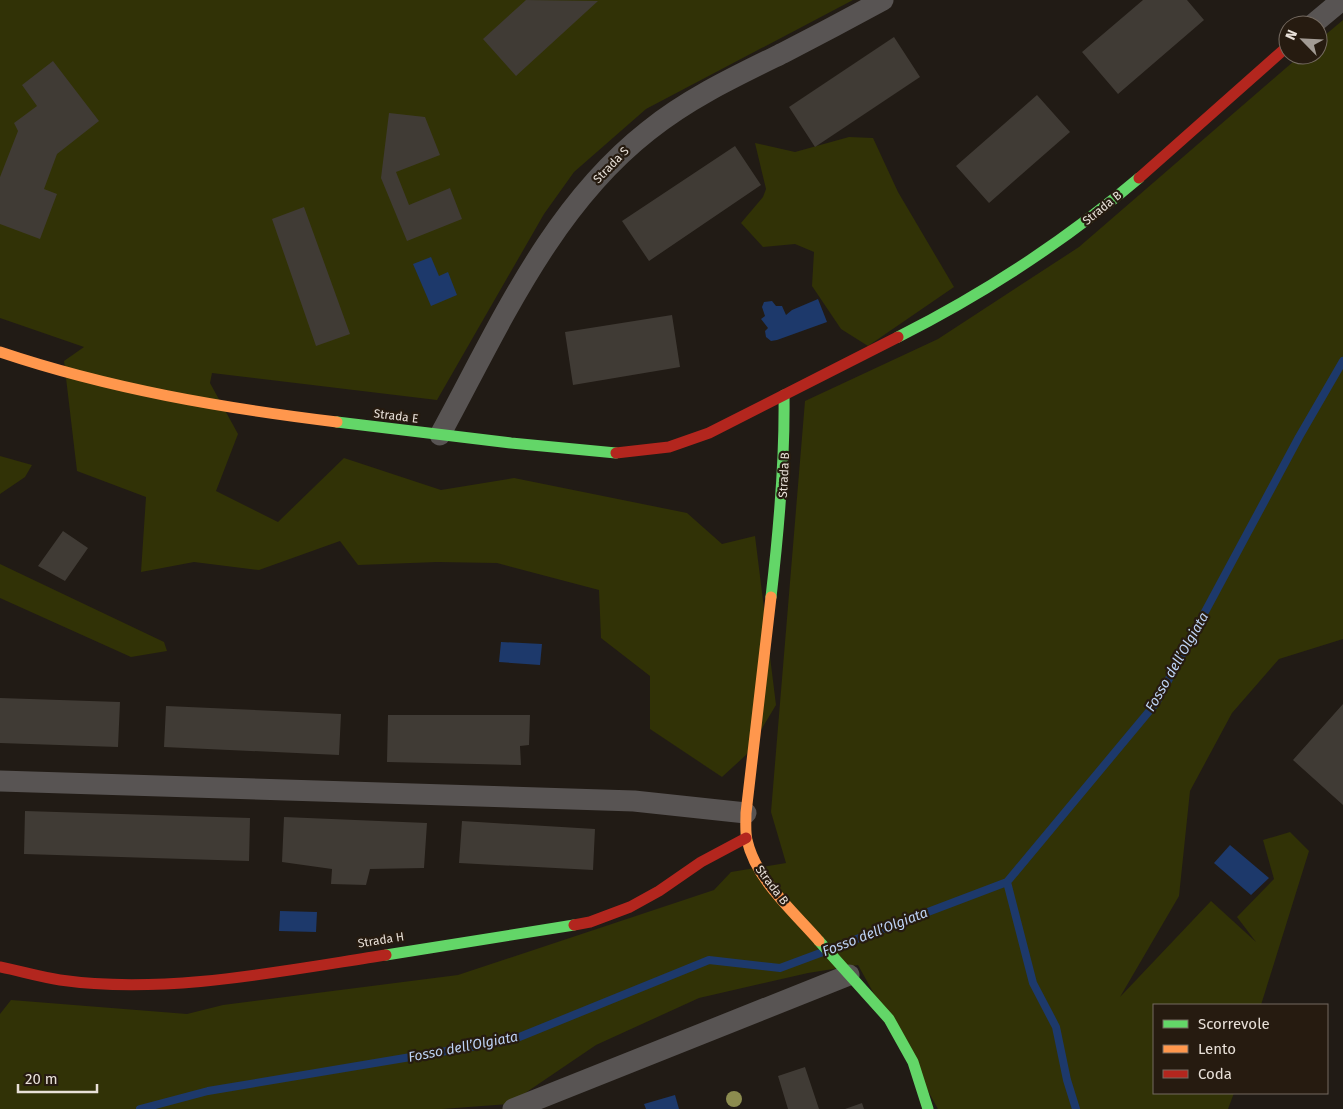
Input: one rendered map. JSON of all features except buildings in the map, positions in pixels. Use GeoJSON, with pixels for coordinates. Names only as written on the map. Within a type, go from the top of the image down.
{"type":"FeatureCollection","features":[{"type":"Feature","properties":{"kind":"street","name":"Strada S"},"geometry":{"type":"LineString","coordinates":[[440,435],[503,316],[550,239],[589,188],[628,147],[658,124],[709,90],[883,0]]}},
{"type":"Feature","properties":{"kind":"street"},"geometry":{"type":"LineString","coordinates":[[1324,15],[1342,0]]}},
{"type":"Feature","properties":{"kind":"street","name":"Strada B"},"geometry":{"type":"LineString","coordinates":[[928,1109],[920,1079],[906,1046],[889,1019],[764,877],[750,852],[746,838],[746,813],[782,505],[785,456],[784,395],[960,305],[1015,273],[1108,205],[1278,55]]}},
{"type":"Feature","properties":{"kind":"street","name":"Strada E"},"geometry":{"type":"LineString","coordinates":[[0,352],[66,374],[216,406],[440,435],[536,446],[612,452],[649,451],[688,441],[784,395]]}},
{"type":"Feature","properties":{"kind":"street"},"geometry":{"type":"LineString","coordinates":[[0,781],[634,801],[746,813]]}},
{"type":"Feature","properties":{"kind":"street","name":"Strada H"},"geometry":{"type":"LineString","coordinates":[[0,967],[59,980],[104,984],[214,980],[557,929],[590,922],[630,907],[659,891],[701,862],[746,838]]}},
{"type":"Feature","properties":{"kind":"street"},"geometry":{"type":"LineString","coordinates":[[513,1109],[849,975]]}},
{"type":"Feature","properties":{"kind":"shaded area"},"geometry":{"type":"Polygon","coordinates":[[[0,0],[853,0],[646,109],[574,172],[544,214],[437,400],[212,373],[210,383],[238,434],[216,491],[278,522],[344,458],[441,490],[514,478],[687,513],[722,544],[755,536],[776,705],[746,755],[722,777],[650,729],[650,676],[601,638],[599,590],[497,563],[437,562],[358,565],[340,541],[259,570],[194,562],[141,572],[146,497],[77,471],[64,361],[84,347],[0,318],[0,0]]]}},
{"type":"Feature","properties":{"kind":"shaded area"},"geometry":{"type":"Polygon","coordinates":[[[1343,20],[1343,639],[1279,659],[1232,713],[1190,791],[1179,896],[1120,997],[1211,901],[1256,942],[1237,917],[1274,879],[1263,840],[1290,832],[1309,851],[1261,1004],[1153,1004],[1153,1094],[1234,1094],[1228,1109],[938,1109],[858,965],[808,973],[699,998],[596,1045],[509,1104],[442,1109],[0,1109],[0,1014],[11,1000],[187,1014],[223,1005],[458,975],[714,890],[731,872],[786,863],[771,812],[805,401],[938,339],[1079,247],[1289,65],[1328,65],[1328,33],[1343,20]]]}},
{"type":"Feature","properties":{"kind":"shaded area"},"geometry":{"type":"Polygon","coordinates":[[[849,137],[873,138],[898,192],[954,287],[868,346],[841,329],[812,286],[814,252],[795,244],[763,247],[741,223],[763,197],[766,189],[755,143],[795,152],[849,137]]]}},
{"type":"Feature","properties":{"kind":"shaded area"},"geometry":{"type":"Polygon","coordinates":[[[0,456],[32,465],[25,477],[0,494],[0,456]]]}},
{"type":"Feature","properties":{"kind":"shaded area"},"geometry":{"type":"Polygon","coordinates":[[[0,564],[164,642],[167,651],[131,657],[0,598],[0,564]]]}},
{"type":"Feature","properties":{"kind":"water"},"geometry":{"type":"Polygon","coordinates":[[[431,257],[439,276],[448,272],[457,295],[431,306],[413,264],[431,257]]]}},
{"type":"Feature","properties":{"kind":"water"},"geometry":{"type":"Polygon","coordinates":[[[818,299],[827,322],[777,340],[771,341],[766,337],[765,331],[768,328],[761,319],[765,316],[762,307],[764,302],[772,301],[776,306],[782,306],[786,315],[792,310],[818,299]]]}},
{"type":"Feature","properties":{"kind":"water"},"geometry":{"type":"Polygon","coordinates":[[[501,642],[542,644],[540,665],[499,662],[501,642]]]}},
{"type":"Feature","properties":{"kind":"water"},"geometry":{"type":"Polygon","coordinates":[[[1230,845],[1269,878],[1251,895],[1214,863],[1230,845]]]}},
{"type":"Feature","properties":{"kind":"water"},"geometry":{"type":"Polygon","coordinates":[[[280,911],[317,912],[316,932],[279,931],[280,911]]]}},
{"type":"Feature","properties":{"kind":"water"},"geometry":{"type":"Polygon","coordinates":[[[675,1095],[679,1109],[646,1109],[644,1104],[675,1095]]]}},
{"type":"Feature","properties":{"kind":"waterway","name":"Fosso dell’Olgiata"},"geometry":{"type":"LineString","coordinates":[[833,948],[1007,882],[1156,703],[1299,437],[1343,361]]}},
{"type":"Feature","properties":{"kind":"waterway"},"geometry":{"type":"LineString","coordinates":[[1007,882],[1033,983],[1056,1027],[1067,1080],[1076,1109]]}},
{"type":"Feature","properties":{"kind":"waterway","name":"Fosso dell’Olgiata"},"geometry":{"type":"LineString","coordinates":[[140,1109],[208,1091],[512,1040],[709,960],[780,968],[823,952]]}},
{"type":"Feature","properties":{"kind":"traffic: fast"},"geometry":{"type":"LineString","coordinates":[[898,337],[962,302],[1023,265],[1082,223],[1139,178]]}},
{"type":"Feature","properties":{"kind":"traffic: fast"},"geometry":{"type":"LineString","coordinates":[[771,597],[781,496],[784,446],[784,395]]}},
{"type":"Feature","properties":{"kind":"traffic: fast"},"geometry":{"type":"LineString","coordinates":[[337,422],[511,443],[616,453]]}},
{"type":"Feature","properties":{"kind":"traffic: fast"},"geometry":{"type":"LineString","coordinates":[[386,955],[574,925]]}},
{"type":"Feature","properties":{"kind":"traffic: fast"},"geometry":{"type":"LineString","coordinates":[[819,941],[889,1019],[913,1062],[928,1109]]}},
{"type":"Feature","properties":{"kind":"traffic: slow"},"geometry":{"type":"LineString","coordinates":[[0,352],[83,377],[167,396],[337,422]]}},
{"type":"Feature","properties":{"kind":"traffic: slow"},"geometry":{"type":"LineString","coordinates":[[771,597],[746,813],[746,837],[758,868],[767,882],[819,941]]}},
{"type":"Feature","properties":{"kind":"traffic: jam"},"geometry":{"type":"LineString","coordinates":[[1139,178],[1278,55]]}},
{"type":"Feature","properties":{"kind":"traffic: jam"},"geometry":{"type":"LineString","coordinates":[[616,453],[669,447],[709,433],[898,337]]}},
{"type":"Feature","properties":{"kind":"traffic: jam"},"geometry":{"type":"LineString","coordinates":[[574,925],[590,922],[630,907],[659,891],[701,862],[746,838]]}},
{"type":"Feature","properties":{"kind":"traffic: jam"},"geometry":{"type":"LineString","coordinates":[[0,967],[60,980],[100,984],[141,985],[182,983],[265,974],[386,955]]}}]}
